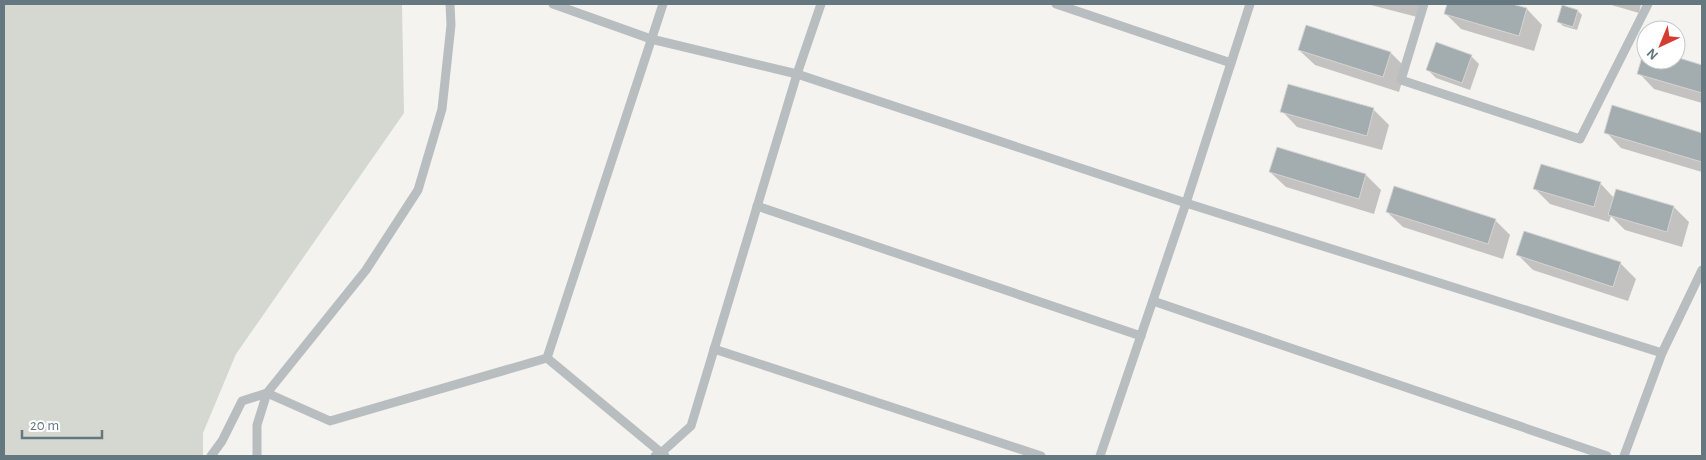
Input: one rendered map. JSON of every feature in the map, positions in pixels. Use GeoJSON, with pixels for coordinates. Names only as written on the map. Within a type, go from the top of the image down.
{"type":"FeatureCollection","features":[{"type":"Feature","properties":{"kind":"street"},"geometry":{"type":"LineString","coordinates":[[257,456],[257,425],[267,392],[366,270],[418,190],[442,109],[451,25],[450,4]]}},
{"type":"Feature","properties":{"kind":"street"},"geometry":{"type":"LineString","coordinates":[[552,4],[651,39],[797,74],[1186,203],[1662,353]]}},
{"type":"Feature","properties":{"kind":"street"},"geometry":{"type":"LineString","coordinates":[[547,358],[663,4]]}},
{"type":"Feature","properties":{"kind":"street"},"geometry":{"type":"LineString","coordinates":[[547,358],[660,455],[691,426],[797,74],[820,4]]}},
{"type":"Feature","properties":{"kind":"street"},"geometry":{"type":"LineString","coordinates":[[1056,4],[1231,63]]}},
{"type":"Feature","properties":{"kind":"street"},"geometry":{"type":"LineString","coordinates":[[1100,456],[1186,203],[1250,4]]}},
{"type":"Feature","properties":{"kind":"street"},"geometry":{"type":"LineString","coordinates":[[1424,4],[1401,80],[1580,139],[1648,4]]}},
{"type":"Feature","properties":{"kind":"street"},"geometry":{"type":"LineString","coordinates":[[757,206],[1141,336]]}},
{"type":"Feature","properties":{"kind":"street"},"geometry":{"type":"LineString","coordinates":[[1624,456],[1662,353],[1702,270]]}},
{"type":"Feature","properties":{"kind":"street"},"geometry":{"type":"LineString","coordinates":[[1153,301],[1607,456]]}},
{"type":"Feature","properties":{"kind":"street"},"geometry":{"type":"LineString","coordinates":[[714,349],[1041,456]]}},
{"type":"Feature","properties":{"kind":"street"},"geometry":{"type":"LineString","coordinates":[[211,456],[222,441],[242,401],[267,392],[330,421],[547,358]]}},
{"type":"Feature","properties":{"kind":"shaded area"},"geometry":{"type":"Polygon","coordinates":[[[4,4],[402,4],[404,113],[236,354],[203,433],[203,456],[4,456],[4,4]]]}},
{"type":"Feature","properties":{"kind":"building"},"geometry":{"type":"Polygon","coordinates":[[[1447,4],[1512,4],[1527,8],[1519,36],[1444,14],[1447,4]]]}},
{"type":"Feature","properties":{"kind":"building"},"geometry":{"type":"Polygon","coordinates":[[[1562,5],[1578,10],[1573,27],[1557,22],[1562,5]]]}},
{"type":"Feature","properties":{"kind":"building"},"geometry":{"type":"Polygon","coordinates":[[[1306,25],[1391,52],[1383,77],[1298,50],[1306,25]]]}},
{"type":"Feature","properties":{"kind":"building"},"geometry":{"type":"Polygon","coordinates":[[[1436,42],[1472,55],[1462,83],[1426,70],[1436,42]]]}},
{"type":"Feature","properties":{"kind":"building"},"geometry":{"type":"Polygon","coordinates":[[[1686,60],[1702,65],[1702,93],[1637,74],[1638,70],[1686,70],[1686,60]]]}},
{"type":"Feature","properties":{"kind":"building"},"geometry":{"type":"Polygon","coordinates":[[[1288,84],[1374,108],[1367,136],[1280,112],[1288,84]]]}},
{"type":"Feature","properties":{"kind":"building"},"geometry":{"type":"Polygon","coordinates":[[[1612,105],[1702,133],[1702,162],[1604,133],[1612,105]]]}},
{"type":"Feature","properties":{"kind":"building"},"geometry":{"type":"Polygon","coordinates":[[[1277,147],[1366,174],[1359,199],[1269,172],[1277,147]]]}},
{"type":"Feature","properties":{"kind":"building"},"geometry":{"type":"Polygon","coordinates":[[[1541,164],[1601,182],[1594,207],[1533,189],[1541,164]]]}},
{"type":"Feature","properties":{"kind":"building"},"geometry":{"type":"Polygon","coordinates":[[[1394,186],[1496,219],[1488,244],[1386,212],[1394,186]]]}},
{"type":"Feature","properties":{"kind":"building"},"geometry":{"type":"Polygon","coordinates":[[[1616,189],[1674,206],[1667,232],[1608,215],[1616,189]]]}},
{"type":"Feature","properties":{"kind":"building"},"geometry":{"type":"Polygon","coordinates":[[[1524,231],[1621,262],[1613,287],[1516,255],[1524,231]]]}}]}
